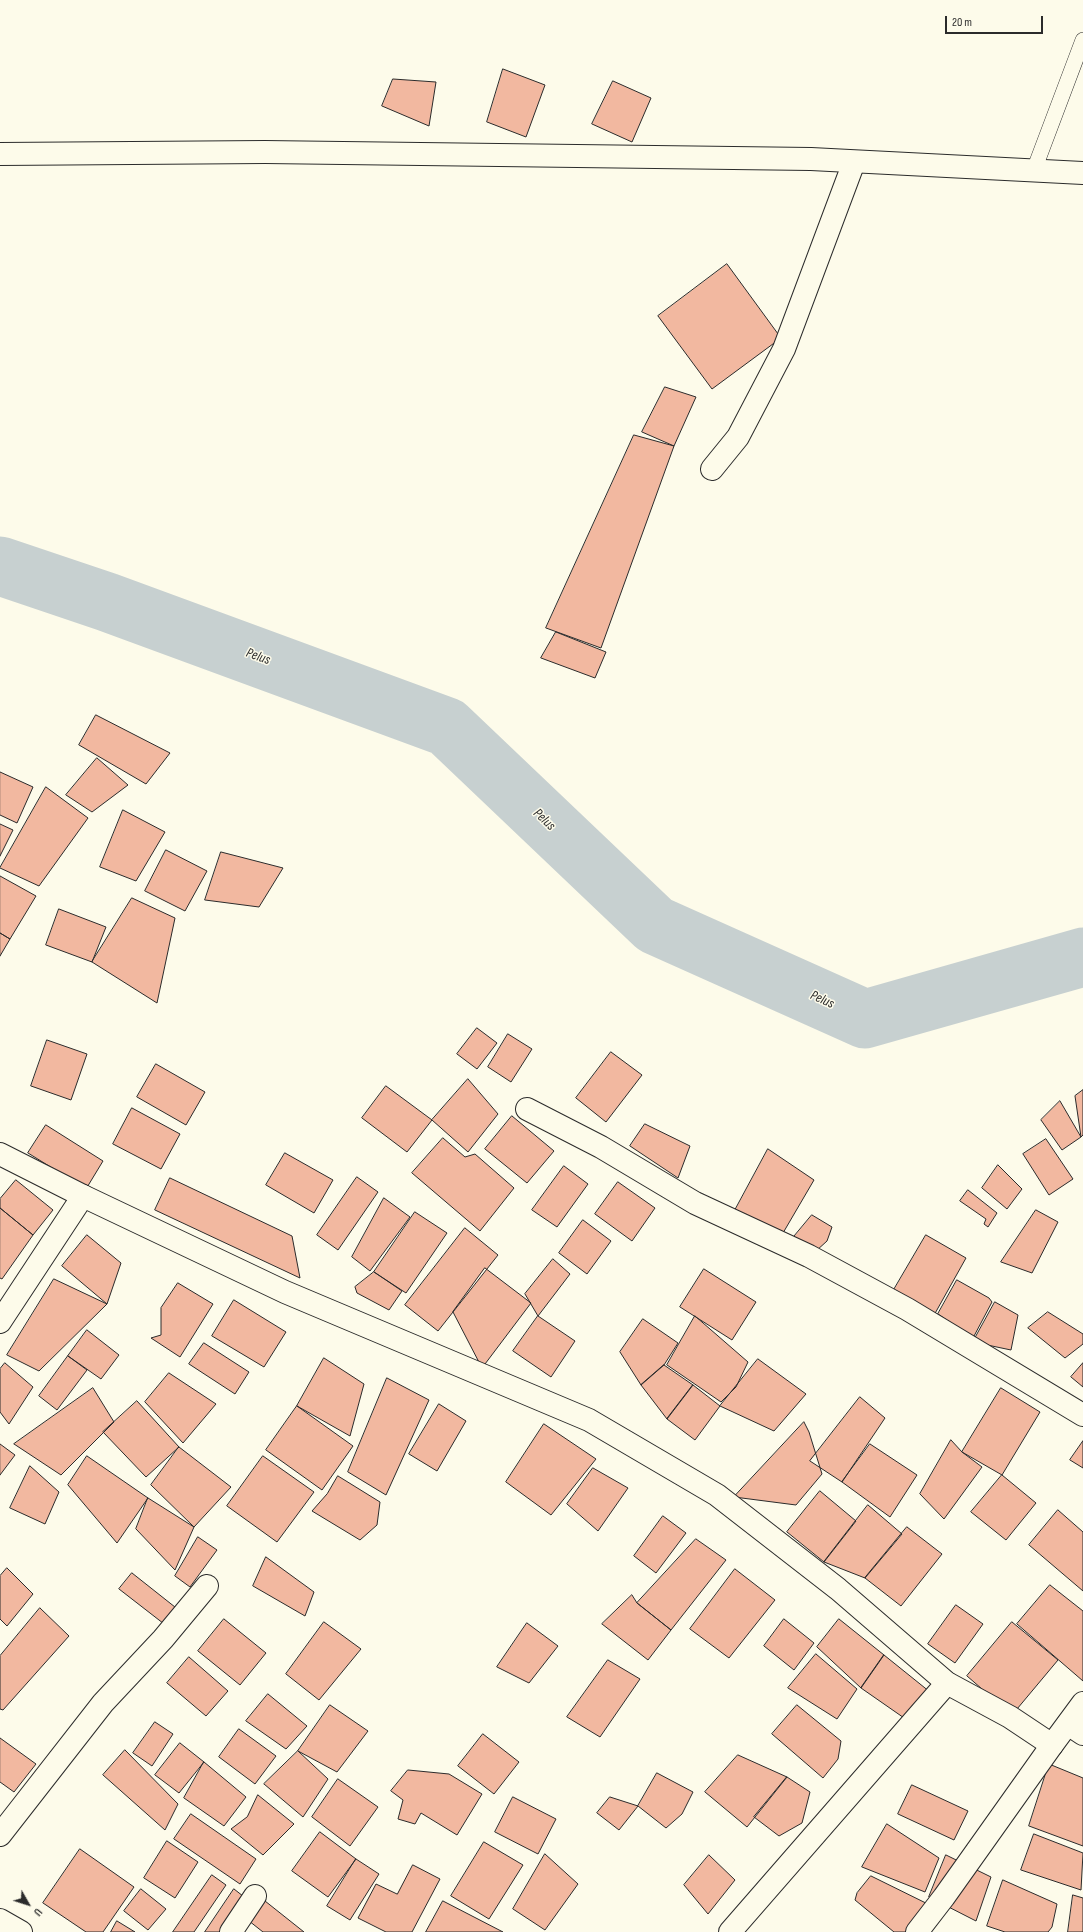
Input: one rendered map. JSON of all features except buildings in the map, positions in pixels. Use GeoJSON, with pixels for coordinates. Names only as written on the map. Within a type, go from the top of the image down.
{"type":"FeatureCollection","features":[{"type":"Feature","properties":{"kind":"street"},"geometry":{"type":"LineString","coordinates":[[0,154],[265,152],[811,159],[1083,173]]}},
{"type":"Feature","properties":{"kind":"street"},"geometry":{"type":"LineString","coordinates":[[712,469],[738,437],[784,349],[854,162]]}},
{"type":"Feature","properties":{"kind":"street"},"geometry":{"type":"LineString","coordinates":[[527,1109],[601,1147],[695,1203],[809,1256],[900,1305],[1083,1415]]}},
{"type":"Feature","properties":{"kind":"street"},"geometry":{"type":"LineString","coordinates":[[0,1154],[83,1196],[285,1292],[589,1420],[717,1495],[838,1590],[947,1683],[1010,1717],[1052,1745]]}},
{"type":"Feature","properties":{"kind":"street"},"geometry":{"type":"LineString","coordinates":[[0,1322],[83,1196]]}},
{"type":"Feature","properties":{"kind":"street"},"geometry":{"type":"LineString","coordinates":[[0,1835],[103,1703],[163,1639],[207,1586]]}},
{"type":"Feature","properties":{"kind":"street"},"geometry":{"type":"LineString","coordinates":[[730,1932],[947,1683]]}},
{"type":"Feature","properties":{"kind":"street"},"geometry":{"type":"LineString","coordinates":[[917,1932],[944,1897],[1052,1745],[1075,1729],[1083,1703]]}},
{"type":"Feature","properties":{"kind":"street"},"geometry":{"type":"LineString","coordinates":[[231,1932],[255,1896]]}},
{"type":"Feature","properties":{"kind":"street"},"geometry":{"type":"LineString","coordinates":[[0,1920],[21,1932]]}},
{"type":"Feature","properties":{"kind":"lane"},"geometry":{"type":"LineString","coordinates":[[1034,170],[1083,40]]}},
{"type":"Feature","properties":{"kind":"waterway","name":"Pelus"},"geometry":{"type":"LineString","coordinates":[[0,566],[107,602],[447,727],[655,925],[865,1019],[1083,957]]}}]}
